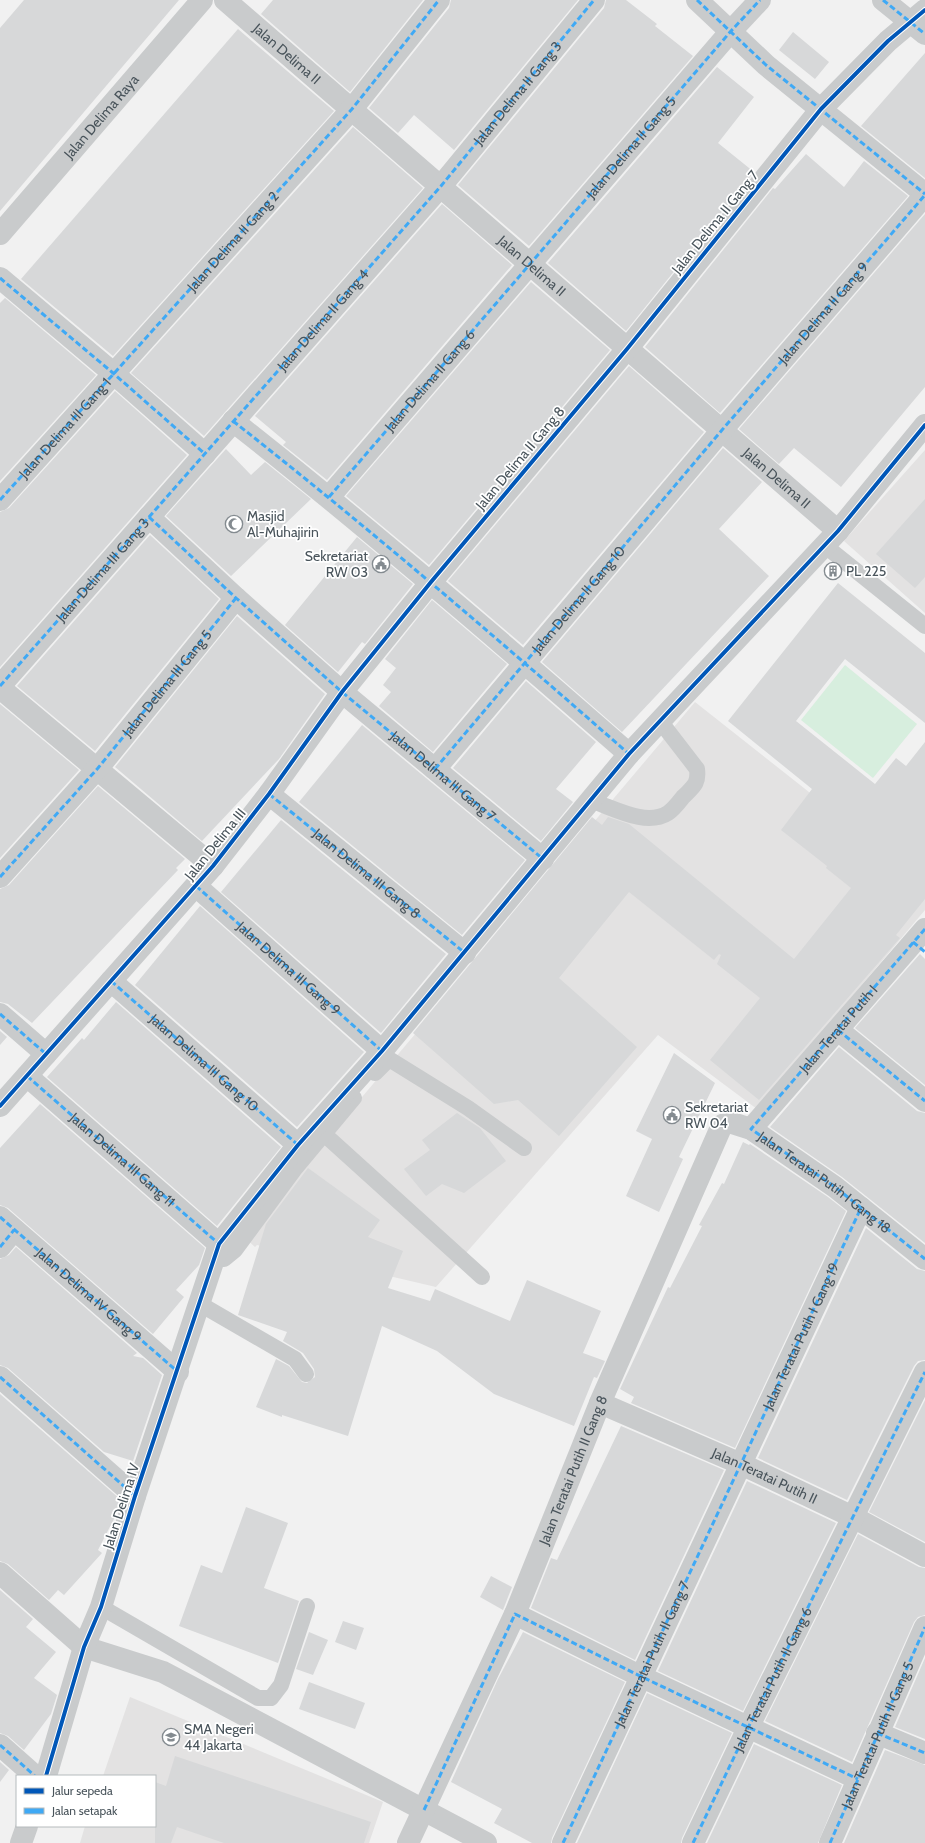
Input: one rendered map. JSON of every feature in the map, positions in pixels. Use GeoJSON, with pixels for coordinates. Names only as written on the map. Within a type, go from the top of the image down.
{"type":"FeatureCollection","features":[{"type":"Feature","properties":{"kind":"street","name":"Jalan Delima Raya"},"geometry":{"type":"LineString","coordinates":[[0,234],[202,0]]}},
{"type":"Feature","properties":{"kind":"street","name":"Jalan Delima II"},"geometry":{"type":"LineString","coordinates":[[225,0],[722,430],[831,538]]}},
{"type":"Feature","properties":{"kind":"street","name":"Jalan Delima II Gang 2"},"geometry":{"type":"LineString","coordinates":[[113,373],[352,109],[439,0]]}},
{"type":"Feature","properties":{"kind":"street","name":"Jalan Delima II Gang 3"},"geometry":{"type":"LineString","coordinates":[[441,186],[594,0]]}},
{"type":"Feature","properties":{"kind":"street"},"geometry":{"type":"LineString","coordinates":[[697,0],[766,65],[925,195]]}},
{"type":"Feature","properties":{"kind":"street","name":"Jalan Delima II Gang 5"},"geometry":{"type":"LineString","coordinates":[[531,264],[731,31],[760,0]]}},
{"type":"Feature","properties":{"kind":"street"},"geometry":{"type":"LineString","coordinates":[[883,0],[920,22]]}},
{"type":"Feature","properties":{"kind":"street","name":"Jalan Delima II Gang 7"},"geometry":{"type":"LineString","coordinates":[[627,349],[821,109],[888,41],[920,22]]}},
{"type":"Feature","properties":{"kind":"street","name":"Jalan Delima II Gang 4"},"geometry":{"type":"LineString","coordinates":[[205,454],[441,186]]}},
{"type":"Feature","properties":{"kind":"street","name":"Jalan Delima II Gang 9"},"geometry":{"type":"LineString","coordinates":[[722,430],[925,195]]}},
{"type":"Feature","properties":{"kind":"street","name":"Jalan Delima II Gang 6"},"geometry":{"type":"LineString","coordinates":[[329,497],[531,264]]}},
{"type":"Feature","properties":{"kind":"street"},"geometry":{"type":"LineString","coordinates":[[0,278],[113,373],[205,454]]}},
{"type":"Feature","properties":{"kind":"street","name":"Jalan Delima II Gang 8"},"geometry":{"type":"LineString","coordinates":[[431,582],[627,349]]}},
{"type":"Feature","properties":{"kind":"street","name":"Jalan Delima III Gang 1"},"geometry":{"type":"LineString","coordinates":[[0,500],[113,373]]}},
{"type":"Feature","properties":{"kind":"street"},"geometry":{"type":"LineString","coordinates":[[233,422],[329,497],[431,582],[629,754]]}},
{"type":"Feature","properties":{"kind":"street"},"geometry":{"type":"LineString","coordinates":[[217,1250],[298,1145],[382,1052],[592,801],[629,754],[831,538],[925,425]]}},
{"type":"Feature","properties":{"kind":"street","name":"Jalan Delima II Gang 10"},"geometry":{"type":"LineString","coordinates":[[435,769],[722,430]]}},
{"type":"Feature","properties":{"kind":"street","name":"Jalan Delima III Gang 3"},"geometry":{"type":"LineString","coordinates":[[0,687],[205,454]]}},
{"type":"Feature","properties":{"kind":"street","name":"Jalan Delima III Gang 7"},"geometry":{"type":"LineString","coordinates":[[149,517],[236,598],[342,692],[543,859]]}},
{"type":"Feature","properties":{"kind":"street","name":"Jalan Delima III"},"geometry":{"type":"LineString","coordinates":[[0,1106],[213,866],[269,794],[342,692],[431,582]]}},
{"type":"Feature","properties":{"kind":"street","name":"Jalan Delima III Gang 5"},"geometry":{"type":"LineString","coordinates":[[0,877],[98,768],[236,598]]}},
{"type":"Feature","properties":{"kind":"street","name":"Jalan Delima III"},"geometry":{"type":"LineString","coordinates":[[0,687],[213,866]]}},
{"type":"Feature","properties":{"kind":"street","name":"Jalan Delima III Gang 8"},"geometry":{"type":"LineString","coordinates":[[269,794],[465,953]]}},
{"type":"Feature","properties":{"kind":"street","name":"Jalan Delima III Gang 9"},"geometry":{"type":"LineString","coordinates":[[196,886],[382,1052]]}},
{"type":"Feature","properties":{"kind":"street","name":"Jalan Teratai Putih I"},"geometry":{"type":"LineString","coordinates":[[752,1129],[838,1030],[921,941]]}},
{"type":"Feature","properties":{"kind":"street","name":"Jalan Delima III Gang 10"},"geometry":{"type":"LineString","coordinates":[[111,981],[298,1145]]}},
{"type":"Feature","properties":{"kind":"street"},"geometry":{"type":"LineString","coordinates":[[0,1014],[46,1054]]}},
{"type":"Feature","properties":{"kind":"street"},"geometry":{"type":"LineString","coordinates":[[838,1030],[925,1101]]}},
{"type":"Feature","properties":{"kind":"street","name":"Jalan Delima III Gang 11"},"geometry":{"type":"LineString","coordinates":[[27,1076],[217,1250]]}},
{"type":"Feature","properties":{"kind":"street","name":"Jalan Teratai Putih I Gang 18"},"geometry":{"type":"LineString","coordinates":[[720,1128],[722,1125],[729,1122],[752,1129],[810,1169],[925,1259]]}},
{"type":"Feature","properties":{"kind":"street","name":"Jalan Teratai Putih II Gang 8"},"geometry":{"type":"LineString","coordinates":[[408,1843],[515,1614],[600,1403],[720,1128]]}},
{"type":"Feature","properties":{"kind":"street","name":"Jalan Teratai Putih I Gang 19"},"geometry":{"type":"LineString","coordinates":[[741,1464],[861,1208]]}},
{"type":"Feature","properties":{"kind":"street"},"geometry":{"type":"LineString","coordinates":[[0,1247],[7,1224]]}},
{"type":"Feature","properties":{"kind":"street","name":"Jalan Delima IV Gang 9"},"geometry":{"type":"LineString","coordinates":[[7,1224],[178,1372]]}},
{"type":"Feature","properties":{"kind":"street","name":"Jalan Delima IV"},"geometry":{"type":"LineString","coordinates":[[46,1775],[84,1647],[101,1607],[135,1496],[178,1372],[217,1250]]}},
{"type":"Feature","properties":{"kind":"street","name":"Jalan Teratai Putih II Gang 6"},"geometry":{"type":"LineString","coordinates":[[694,1843],[748,1728],[925,1372]]}},
{"type":"Feature","properties":{"kind":"street"},"geometry":{"type":"LineString","coordinates":[[0,1377],[135,1496]]}},
{"type":"Feature","properties":{"kind":"street","name":"Jalan Teratai Putih II"},"geometry":{"type":"LineString","coordinates":[[600,1403],[741,1464],[853,1517],[925,1556]]}},
{"type":"Feature","properties":{"kind":"street","name":"Jalan Teratai Putih II Gang 7"},"geometry":{"type":"LineString","coordinates":[[563,1843],[741,1464]]}},
{"type":"Feature","properties":{"kind":"street"},"geometry":{"type":"LineString","coordinates":[[0,1573],[84,1647],[163,1672],[486,1843]]}},
{"type":"Feature","properties":{"kind":"street"},"geometry":{"type":"LineString","coordinates":[[515,1614],[748,1728],[858,1779]]}},
{"type":"Feature","properties":{"kind":"street","name":"Jalan Teratai Putih II Gang 5"},"geometry":{"type":"LineString","coordinates":[[832,1843],[877,1733],[925,1627]]}},
{"type":"Feature","properties":{"kind":"street"},"geometry":{"type":"LineString","coordinates":[[877,1733],[925,1753]]}},
{"type":"Feature","properties":{"kind":"street"},"geometry":{"type":"LineString","coordinates":[[0,1745],[34,1775]]}},
{"type":"Feature","properties":{"kind":"street"},"geometry":{"type":"LineString","coordinates":[[21,1843],[27,1827]]}},
{"type":"Feature","properties":{"kind":"lane"},"geometry":{"type":"LineString","coordinates":[[831,538],[925,626]]}},
{"type":"Feature","properties":{"kind":"lane"},"geometry":{"type":"LineString","coordinates":[[592,801],[643,818],[656,818],[669,812],[695,785],[698,778],[697,769],[660,721]]}},
{"type":"Feature","properties":{"kind":"lane"},"geometry":{"type":"LineString","coordinates":[[217,1250],[224,1259],[230,1254],[324,1134],[383,1064],[389,1059],[468,1108],[524,1148]]}},
{"type":"Feature","properties":{"kind":"lane"},"geometry":{"type":"LineString","coordinates":[[324,1134],[482,1277]]}},
{"type":"Feature","properties":{"kind":"lane"},"geometry":{"type":"LineString","coordinates":[[200,1304],[295,1359],[306,1374]]}},
{"type":"Feature","properties":{"kind":"lane"},"geometry":{"type":"LineString","coordinates":[[101,1607],[258,1698],[271,1698],[281,1685],[307,1606]]}},
{"type":"Feature","properties":{"kind":"shaded area"},"geometry":{"type":"Polygon","coordinates":[[[925,450],[925,613],[844,541],[925,450]]]}},
{"type":"Feature","properties":{"kind":"shaded area"},"geometry":{"type":"Polygon","coordinates":[[[695,702],[852,826],[925,869],[925,910],[757,1109],[658,1035],[436,1287],[257,1245],[255,1247],[244,1237],[695,702]]]}},
{"type":"Feature","properties":{"kind":"shaded area","name":"SMA Negeri 44 Jakarta"},"geometry":{"type":"Polygon","coordinates":[[[130,1697],[383,1802],[369,1843],[80,1843],[85,1827],[156,1827],[156,1775],[103,1775],[130,1697]]]}},
{"type":"Feature","properties":{"kind":"green space"},"geometry":{"type":"Polygon","coordinates":[[[845,665],[917,724],[873,778],[801,720],[845,665]]]}},
{"type":"Feature","properties":{"kind":"building"},"geometry":{"type":"Polygon","coordinates":[[[24,0],[179,0],[0,211],[0,28],[24,0]]]}},
{"type":"Feature","properties":{"kind":"building"},"geometry":{"type":"Polygon","coordinates":[[[273,0],[423,0],[350,92],[261,14],[273,0]]]}},
{"type":"Feature","properties":{"kind":"building"},"geometry":{"type":"Polygon","coordinates":[[[451,0],[578,0],[454,150],[414,115],[398,133],[369,108],[449,8],[451,0]]]}},
{"type":"Feature","properties":{"kind":"building"},"geometry":{"type":"Polygon","coordinates":[[[606,0],[626,0],[657,24],[655,26],[693,56],[529,246],[458,185],[604,8],[606,0]]]}},
{"type":"Feature","properties":{"kind":"building"},"geometry":{"type":"Polygon","coordinates":[[[238,29],[334,111],[113,356],[21,279],[238,29]]]}},
{"type":"Feature","properties":{"kind":"building"},"geometry":{"type":"Polygon","coordinates":[[[793,32],[829,62],[815,79],[779,50],[793,32]]]}},
{"type":"Feature","properties":{"kind":"building"},"geometry":{"type":"Polygon","coordinates":[[[925,53],[925,178],[861,126],[925,53]]]}},
{"type":"Feature","properties":{"kind":"building"},"geometry":{"type":"Polygon","coordinates":[[[717,67],[754,97],[718,143],[754,172],[626,331],[548,263],[717,67]]]}},
{"type":"Feature","properties":{"kind":"building"},"geometry":{"type":"Polygon","coordinates":[[[353,127],[423,188],[204,436],[131,373],[353,127]]]}},
{"type":"Feature","properties":{"kind":"building"},"geometry":{"type":"Polygon","coordinates":[[[806,154],[844,187],[864,161],[908,196],[720,413],[645,347],[773,188],[775,189],[806,154]]]}},
{"type":"Feature","properties":{"kind":"building"},"geometry":{"type":"Polygon","coordinates":[[[442,204],[512,265],[327,480],[283,445],[286,442],[255,416],[442,204]]]}},
{"type":"Feature","properties":{"kind":"building"},"geometry":{"type":"Polygon","coordinates":[[[925,214],[925,387],[841,487],[794,448],[779,464],[739,429],[925,214]]]}},
{"type":"Feature","properties":{"kind":"building"},"geometry":{"type":"Polygon","coordinates":[[[531,282],[610,350],[429,565],[346,496],[531,282]]]}},
{"type":"Feature","properties":{"kind":"building"},"geometry":{"type":"Polygon","coordinates":[[[5,298],[96,375],[0,481],[0,303],[5,298]]]}},
{"type":"Feature","properties":{"kind":"building"},"geometry":{"type":"Polygon","coordinates":[[[629,366],[704,432],[523,645],[448,581],[629,366]]]}},
{"type":"Feature","properties":{"kind":"building"},"geometry":{"type":"Polygon","coordinates":[[[115,391],[187,455],[0,667],[0,512],[9,508],[115,391]]]}},
{"type":"Feature","properties":{"kind":"building"},"geometry":{"type":"Polygon","coordinates":[[[723,448],[762,482],[719,529],[769,576],[622,732],[542,662],[723,448]]]}},
{"type":"Feature","properties":{"kind":"building","name":"Masjid Al-Muhajirin"},"geometry":{"type":"Polygon","coordinates":[[[226,449],[251,475],[265,462],[311,499],[231,576],[166,516],[226,449]]]}},
{"type":"Feature","properties":{"kind":"building"},"geometry":{"type":"Polygon","coordinates":[[[925,499],[925,577],[915,588],[876,554],[925,499]]]}},
{"type":"Feature","properties":{"kind":"building"},"geometry":{"type":"Polygon","coordinates":[[[150,535],[219,599],[95,751],[17,686],[150,535]]]}},
{"type":"Feature","properties":{"kind":"building"},"geometry":{"type":"Polygon","coordinates":[[[357,537],[413,584],[365,644],[362,642],[338,672],[285,625],[357,537]]]}},
{"type":"Feature","properties":{"kind":"building"},"geometry":{"type":"Polygon","coordinates":[[[838,583],[925,653],[925,723],[845,659],[796,721],[875,784],[896,758],[906,766],[925,742],[925,899],[896,935],[900,938],[759,1100],[710,1060],[760,998],[717,964],[721,955],[719,954],[714,960],[629,892],[559,978],[637,1047],[559,1136],[518,1100],[494,1104],[413,1033],[592,817],[602,825],[608,817],[629,824],[794,959],[851,888],[826,868],[827,866],[781,830],[812,789],[728,721],[838,583]]]}},
{"type":"Feature","properties":{"kind":"building"},"geometry":{"type":"Polygon","coordinates":[[[432,600],[507,664],[433,752],[379,706],[391,692],[383,685],[396,668],[385,659],[432,600]]]}},
{"type":"Feature","properties":{"kind":"building"},"geometry":{"type":"Polygon","coordinates":[[[237,616],[325,694],[279,759],[202,841],[115,767],[237,616]]]}},
{"type":"Feature","properties":{"kind":"building"},"geometry":{"type":"Polygon","coordinates":[[[526,681],[596,742],[556,789],[573,802],[541,841],[453,768],[526,681]]]}},
{"type":"Feature","properties":{"kind":"building"},"geometry":{"type":"Polygon","coordinates":[[[0,704],[79,770],[0,858],[0,704]]]}},
{"type":"Feature","properties":{"kind":"building"},"geometry":{"type":"Polygon","coordinates":[[[362,725],[525,860],[462,935],[299,802],[362,725]]]}},
{"type":"Feature","properties":{"kind":"building"},"geometry":{"type":"Polygon","coordinates":[[[98,786],[185,859],[176,868],[178,870],[32,1023],[8,1004],[0,1002],[0,889],[9,885],[98,786]]]}},
{"type":"Feature","properties":{"kind":"building"},"geometry":{"type":"Polygon","coordinates":[[[281,820],[446,954],[381,1033],[221,892],[281,820]]]}},
{"type":"Feature","properties":{"kind":"building"},"geometry":{"type":"Polygon","coordinates":[[[200,906],[364,1052],[297,1127],[135,985],[200,906]]]}},
{"type":"Feature","properties":{"kind":"building"},"geometry":{"type":"Polygon","coordinates":[[[920,954],[925,959],[925,1085],[855,1028],[920,954]]]}},
{"type":"Feature","properties":{"kind":"building"},"geometry":{"type":"Polygon","coordinates":[[[116,1002],[281,1147],[217,1226],[47,1077],[82,1038],[84,1040],[116,1002]]]}},
{"type":"Feature","properties":{"kind":"building"},"geometry":{"type":"Polygon","coordinates":[[[0,1031],[7,1037],[0,1045],[0,1031]]]}},
{"type":"Feature","properties":{"kind":"building"},"geometry":{"type":"Polygon","coordinates":[[[839,1047],[917,1111],[925,1113],[925,1243],[842,1177],[770,1127],[839,1047]]]}},
{"type":"Feature","properties":{"kind":"building"},"geometry":{"type":"Polygon","coordinates":[[[674,1053],[715,1083],[679,1157],[683,1159],[659,1212],[626,1196],[652,1139],[636,1131],[674,1053]]]}},
{"type":"Feature","properties":{"kind":"building"},"geometry":{"type":"Polygon","coordinates":[[[40,1104],[205,1248],[199,1265],[176,1290],[184,1297],[153,1334],[8,1208],[0,1205],[0,1148],[40,1104]]]}},
{"type":"Feature","properties":{"kind":"building"},"geometry":{"type":"Polygon","coordinates":[[[457,1113],[480,1128],[506,1161],[464,1193],[442,1184],[426,1196],[404,1169],[430,1150],[422,1140],[457,1113]]]}},
{"type":"Feature","properties":{"kind":"building"},"geometry":{"type":"Polygon","coordinates":[[[743,1142],[749,1145],[750,1144],[846,1211],[735,1448],[631,1403],[634,1397],[620,1389],[668,1287],[670,1288],[702,1226],[699,1225],[722,1183],[724,1184],[743,1142]]]}},
{"type":"Feature","properties":{"kind":"building"},"geometry":{"type":"Polygon","coordinates":[[[308,1168],[380,1220],[368,1237],[403,1251],[388,1288],[430,1301],[435,1289],[510,1321],[527,1280],[601,1311],[583,1353],[605,1361],[597,1378],[594,1377],[574,1426],[494,1394],[437,1351],[382,1326],[348,1436],[282,1415],[282,1417],[256,1407],[276,1359],[289,1366],[302,1382],[307,1383],[315,1377],[314,1369],[303,1353],[283,1341],[287,1332],[238,1315],[266,1224],[308,1168]]]}},
{"type":"Feature","properties":{"kind":"building"},"geometry":{"type":"Polygon","coordinates":[[[866,1228],[917,1269],[925,1271],[925,1360],[918,1361],[914,1366],[847,1500],[758,1458],[866,1228]]]}},
{"type":"Feature","properties":{"kind":"building"},"geometry":{"type":"Polygon","coordinates":[[[16,1247],[137,1353],[133,1356],[143,1358],[162,1375],[133,1461],[104,1452],[8,1368],[0,1365],[0,1259],[9,1255],[16,1247]]]}},
{"type":"Feature","properties":{"kind":"building"},"geometry":{"type":"Polygon","coordinates":[[[0,1394],[121,1500],[117,1513],[98,1550],[102,1553],[64,1595],[58,1590],[49,1600],[8,1564],[0,1561],[0,1394]]]}},
{"type":"Feature","properties":{"kind":"building"},"geometry":{"type":"Polygon","coordinates":[[[925,1400],[925,1542],[869,1512],[925,1400]]]}},
{"type":"Feature","properties":{"kind":"building"},"geometry":{"type":"Polygon","coordinates":[[[621,1426],[724,1470],[635,1660],[531,1608],[551,1558],[557,1560],[621,1426]]]}},
{"type":"Feature","properties":{"kind":"building"},"geometry":{"type":"Polygon","coordinates":[[[747,1481],[836,1523],[743,1711],[658,1671],[747,1481]]]}},
{"type":"Feature","properties":{"kind":"building"},"geometry":{"type":"Polygon","coordinates":[[[246,1507],[288,1523],[264,1588],[299,1601],[278,1663],[179,1626],[201,1565],[222,1573],[246,1507]]]}},
{"type":"Feature","properties":{"kind":"building"},"geometry":{"type":"Polygon","coordinates":[[[858,1534],[919,1567],[925,1568],[925,1615],[918,1617],[914,1622],[852,1762],[765,1721],[858,1534]]]}},
{"type":"Feature","properties":{"kind":"building"},"geometry":{"type":"Polygon","coordinates":[[[491,1576],[512,1587],[503,1610],[480,1597],[491,1576]]]}},
{"type":"Feature","properties":{"kind":"building"},"geometry":{"type":"Polygon","coordinates":[[[0,1590],[33,1619],[26,1627],[56,1652],[34,1678],[57,1695],[51,1714],[24,1750],[8,1736],[0,1733],[0,1590]]]}},
{"type":"Feature","properties":{"kind":"building"},"geometry":{"type":"Polygon","coordinates":[[[343,1621],[364,1628],[356,1650],[335,1642],[343,1621]]]}},
{"type":"Feature","properties":{"kind":"building"},"geometry":{"type":"Polygon","coordinates":[[[309,1632],[328,1640],[313,1675],[296,1669],[309,1632]]]}},
{"type":"Feature","properties":{"kind":"building"},"geometry":{"type":"Polygon","coordinates":[[[523,1632],[625,1682],[551,1843],[532,1843],[494,1823],[502,1809],[451,1782],[498,1679],[523,1632]]]}},
{"type":"Feature","properties":{"kind":"building"},"geometry":{"type":"Polygon","coordinates":[[[925,1658],[925,1739],[895,1727],[925,1658]]]}},
{"type":"Feature","properties":{"kind":"building"},"geometry":{"type":"Polygon","coordinates":[[[309,1682],[365,1703],[355,1729],[299,1709],[309,1682]]]}},
{"type":"Feature","properties":{"kind":"building"},"geometry":{"type":"Polygon","coordinates":[[[647,1693],[732,1733],[681,1843],[577,1843],[647,1693]]]}},
{"type":"Feature","properties":{"kind":"building"},"geometry":{"type":"Polygon","coordinates":[[[754,1744],[842,1785],[818,1843],[707,1843],[754,1744]]]}},
{"type":"Feature","properties":{"kind":"building"},"geometry":{"type":"Polygon","coordinates":[[[885,1750],[925,1765],[925,1843],[844,1843],[885,1750]]]}},
{"type":"Feature","properties":{"kind":"building"},"geometry":{"type":"Polygon","coordinates":[[[175,1756],[371,1822],[364,1843],[224,1843],[177,1827],[171,1843],[155,1843],[156,1782],[166,1786],[175,1756]]]}},
{"type":"Feature","properties":{"kind":"building"},"geometry":{"type":"Polygon","coordinates":[[[0,1762],[9,1770],[0,1782],[0,1762]]]}},
{"type":"Feature","properties":{"kind":"marked path"},"geometry":{"type":"LineString","coordinates":[[0,500],[352,109],[439,0]]}},
{"type":"Feature","properties":{"kind":"marked path"},"geometry":{"type":"LineString","coordinates":[[0,686],[441,186],[594,0]]}},
{"type":"Feature","properties":{"kind":"marked path"},"geometry":{"type":"LineString","coordinates":[[697,0],[766,65],[925,194]]}},
{"type":"Feature","properties":{"kind":"marked path"},"geometry":{"type":"LineString","coordinates":[[329,497],[731,31],[760,0]]}},
{"type":"Feature","properties":{"kind":"marked path"},"geometry":{"type":"LineString","coordinates":[[883,0],[925,34]]}},
{"type":"Feature","properties":{"kind":"marked path"},"geometry":{"type":"LineString","coordinates":[[435,769],[722,430],[925,195]]}},
{"type":"Feature","properties":{"kind":"marked path"},"geometry":{"type":"LineString","coordinates":[[0,278],[113,373],[205,454]]}},
{"type":"Feature","properties":{"kind":"marked path"},"geometry":{"type":"LineString","coordinates":[[233,421],[284,461],[433,585],[629,754],[628,756]]}},
{"type":"Feature","properties":{"kind":"marked path"},"geometry":{"type":"LineString","coordinates":[[149,517],[236,598],[342,692],[543,859]]}},
{"type":"Feature","properties":{"kind":"marked path"},"geometry":{"type":"LineString","coordinates":[[0,877],[98,768],[236,598]]}},
{"type":"Feature","properties":{"kind":"marked path"},"geometry":{"type":"LineString","coordinates":[[269,794],[465,953]]}},
{"type":"Feature","properties":{"kind":"marked path"},"geometry":{"type":"LineString","coordinates":[[196,886],[382,1051]]}},
{"type":"Feature","properties":{"kind":"marked path"},"geometry":{"type":"LineString","coordinates":[[925,929],[751,1129],[835,1187],[925,1259]]}},
{"type":"Feature","properties":{"kind":"marked path"},"geometry":{"type":"LineString","coordinates":[[913,942],[925,952]]}},
{"type":"Feature","properties":{"kind":"marked path"},"geometry":{"type":"LineString","coordinates":[[111,981],[298,1145]]}},
{"type":"Feature","properties":{"kind":"marked path"},"geometry":{"type":"LineString","coordinates":[[0,1014],[46,1054]]}},
{"type":"Feature","properties":{"kind":"marked path"},"geometry":{"type":"LineString","coordinates":[[838,1030],[925,1101]]}},
{"type":"Feature","properties":{"kind":"marked path"},"geometry":{"type":"LineString","coordinates":[[27,1076],[219,1244],[221,1242]]}},
{"type":"Feature","properties":{"kind":"marked path"},"geometry":{"type":"LineString","coordinates":[[563,1843],[861,1208]]}},
{"type":"Feature","properties":{"kind":"marked path"},"geometry":{"type":"LineString","coordinates":[[0,1217],[178,1372]]}},
{"type":"Feature","properties":{"kind":"marked path"},"geometry":{"type":"LineString","coordinates":[[0,1247],[14,1230]]}},
{"type":"Feature","properties":{"kind":"marked path"},"geometry":{"type":"LineString","coordinates":[[693,1843],[748,1728],[925,1372]]}},
{"type":"Feature","properties":{"kind":"marked path"},"geometry":{"type":"LineString","coordinates":[[0,1377],[135,1496]]}},
{"type":"Feature","properties":{"kind":"marked path"},"geometry":{"type":"LineString","coordinates":[[424,1810],[515,1614],[642,1677],[858,1779]]}},
{"type":"Feature","properties":{"kind":"marked path"},"geometry":{"type":"LineString","coordinates":[[830,1843],[925,1627]]}},
{"type":"Feature","properties":{"kind":"marked path"},"geometry":{"type":"LineString","coordinates":[[877,1733],[925,1753]]}},
{"type":"Feature","properties":{"kind":"marked path"},"geometry":{"type":"LineString","coordinates":[[0,1745],[34,1775]]}},
{"type":"Feature","properties":{"kind":"cycle path"},"geometry":{"type":"LineString","coordinates":[[0,1106],[213,866],[269,794],[342,692],[431,582],[627,349],[821,109],[888,41],[925,10]]}},
{"type":"Feature","properties":{"kind":"cycle path"},"geometry":{"type":"LineString","coordinates":[[46,1775],[84,1647],[101,1607],[135,1496],[219,1244],[298,1145],[382,1051],[629,754],[838,531],[925,425]]}},
{"type":"Feature","properties":{"kind":"place","name":"Masjid Al-Muhajirin"},"geometry":{"type":"Point","coordinates":[234,524]}},
{"type":"Feature","properties":{"kind":"place","name":"Sekretariat RW 03"},"geometry":{"type":"Point","coordinates":[381,564]}},
{"type":"Feature","properties":{"kind":"place","name":"PL 225"},"geometry":{"type":"Point","coordinates":[833,571]}},
{"type":"Feature","properties":{"kind":"place","name":"Sekretariat RW 04"},"geometry":{"type":"Point","coordinates":[672,1115]}},
{"type":"Feature","properties":{"kind":"place","name":"SMA Negeri 44 Jakarta"},"geometry":{"type":"Point","coordinates":[171,1737]}}]}
